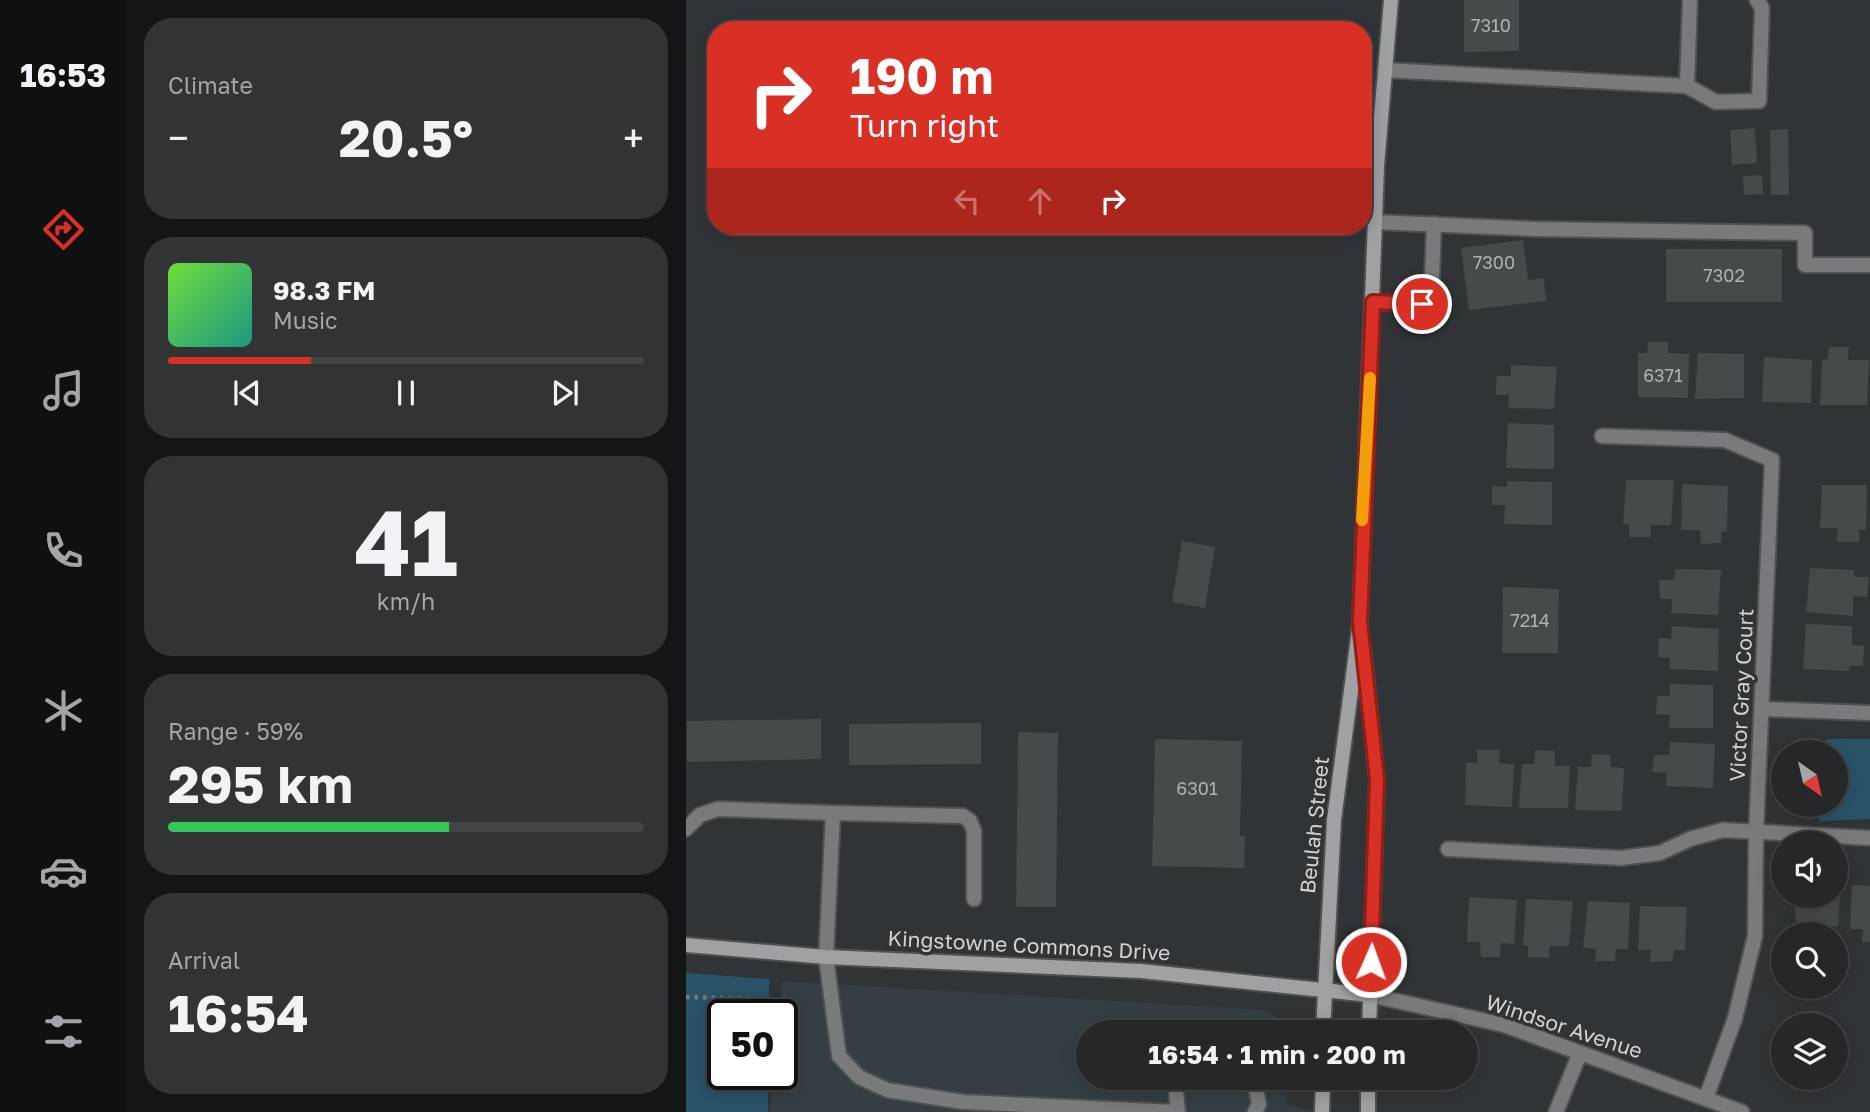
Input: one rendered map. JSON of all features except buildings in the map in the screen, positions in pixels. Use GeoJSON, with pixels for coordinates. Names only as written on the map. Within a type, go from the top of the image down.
{"type":"FeatureCollection","features":[{"type":"Feature","properties":{"kind":"main road","name":"Beulah Street"},"geometry":{"type":"LineString","coordinates":[[1323,1020],[1334,820],[1360,622],[1375,222],[1391,0]]}},
{"type":"Feature","properties":{"kind":"main road","name":"Beulah Street"},"geometry":{"type":"LineString","coordinates":[[1360,622],[1377,779],[1369,1020]]}},
{"type":"Feature","properties":{"kind":"main road","name":"Kingstowne Commons Drive"},"geometry":{"type":"LineString","coordinates":[[686,945],[826,957],[1141,971],[1370,995]]}},
{"type":"Feature","properties":{"kind":"main road"},"geometry":{"type":"LineString","coordinates":[[1322,1112],[1323,1090]]}},
{"type":"Feature","properties":{"kind":"main road"},"geometry":{"type":"LineString","coordinates":[[1368,1090],[1368,1112]]}},
{"type":"Feature","properties":{"kind":"street"},"geometry":{"type":"LineString","coordinates":[[1687,86],[1690,0]]}},
{"type":"Feature","properties":{"kind":"street"},"geometry":{"type":"LineString","coordinates":[[1385,70],[1687,86],[1716,102],[1759,101],[1762,8],[1757,0]]}},
{"type":"Feature","properties":{"kind":"street"},"geometry":{"type":"LineString","coordinates":[[1375,222],[1535,229],[1805,233],[1805,265],[1870,265]]}},
{"type":"Feature","properties":{"kind":"street"},"geometry":{"type":"LineString","coordinates":[[1373,302],[1430,305],[1434,224]]}},
{"type":"Feature","properties":{"kind":"street","name":"Victor Gray Court"},"geometry":{"type":"LineString","coordinates":[[1602,436],[1725,440],[1772,460],[1756,834],[1755,936],[1734,1018],[1706,1098]]}},
{"type":"Feature","properties":{"kind":"street"},"geometry":{"type":"LineString","coordinates":[[1763,709],[1870,713]]}},
{"type":"Feature","properties":{"kind":"street"},"geometry":{"type":"LineString","coordinates":[[686,829],[700,815],[718,809],[963,816],[974,831],[974,899]]}},
{"type":"Feature","properties":{"kind":"street"},"geometry":{"type":"LineString","coordinates":[[833,813],[826,957],[839,1056],[859,1077],[887,1090],[963,1101],[1177,1112],[1176,1090]]}},
{"type":"Feature","properties":{"kind":"street"},"geometry":{"type":"LineString","coordinates":[[1448,849],[1621,858],[1660,853],[1690,839],[1723,830],[1756,834],[1870,838]]}},
{"type":"Feature","properties":{"kind":"street","name":"Windsor Avenue"},"geometry":{"type":"LineString","coordinates":[[1370,995],[1504,1025],[1742,1112]]}},
{"type":"Feature","properties":{"kind":"street"},"geometry":{"type":"LineString","coordinates":[[1556,1112],[1580,1053]]}},
{"type":"Feature","properties":{"kind":"street"},"geometry":{"type":"LineString","coordinates":[[1255,1112],[1259,1104],[1256,1090]]}},
{"type":"Feature","properties":{"kind":"path"},"geometry":{"type":"LineString","coordinates":[[686,998],[749,999]]}},
{"type":"Feature","properties":{"kind":"shaded area"},"geometry":{"type":"Polygon","coordinates":[[[1870,739],[1870,819],[1820,821],[1818,817],[1848,817],[1848,740],[1827,740],[1870,739]]]}},
{"type":"Feature","properties":{"kind":"shaded area"},"geometry":{"type":"Polygon","coordinates":[[[686,973],[769,979],[769,999],[707,999],[707,1090],[768,1090],[768,1112],[686,1112],[686,973]]]}},
{"type":"Feature","properties":{"kind":"shaded area"},"geometry":{"type":"Polygon","coordinates":[[[782,981],[1263,1010],[1278,1020],[1076,1020],[1076,1090],[1287,1090],[1287,1105],[1315,1112],[770,1112],[772,1090],[798,1090],[798,999],[780,999],[782,981]]]}},
{"type":"Feature","properties":{"kind":"slow traffic"},"geometry":{"type":"LineString","coordinates":[[1362,520],[1370,378]]}},
{"type":"Feature","properties":{"kind":"route"},"geometry":{"type":"LineString","coordinates":[[1371,962],[1377,779],[1360,622],[1373,302],[1422,304]]}}]}
